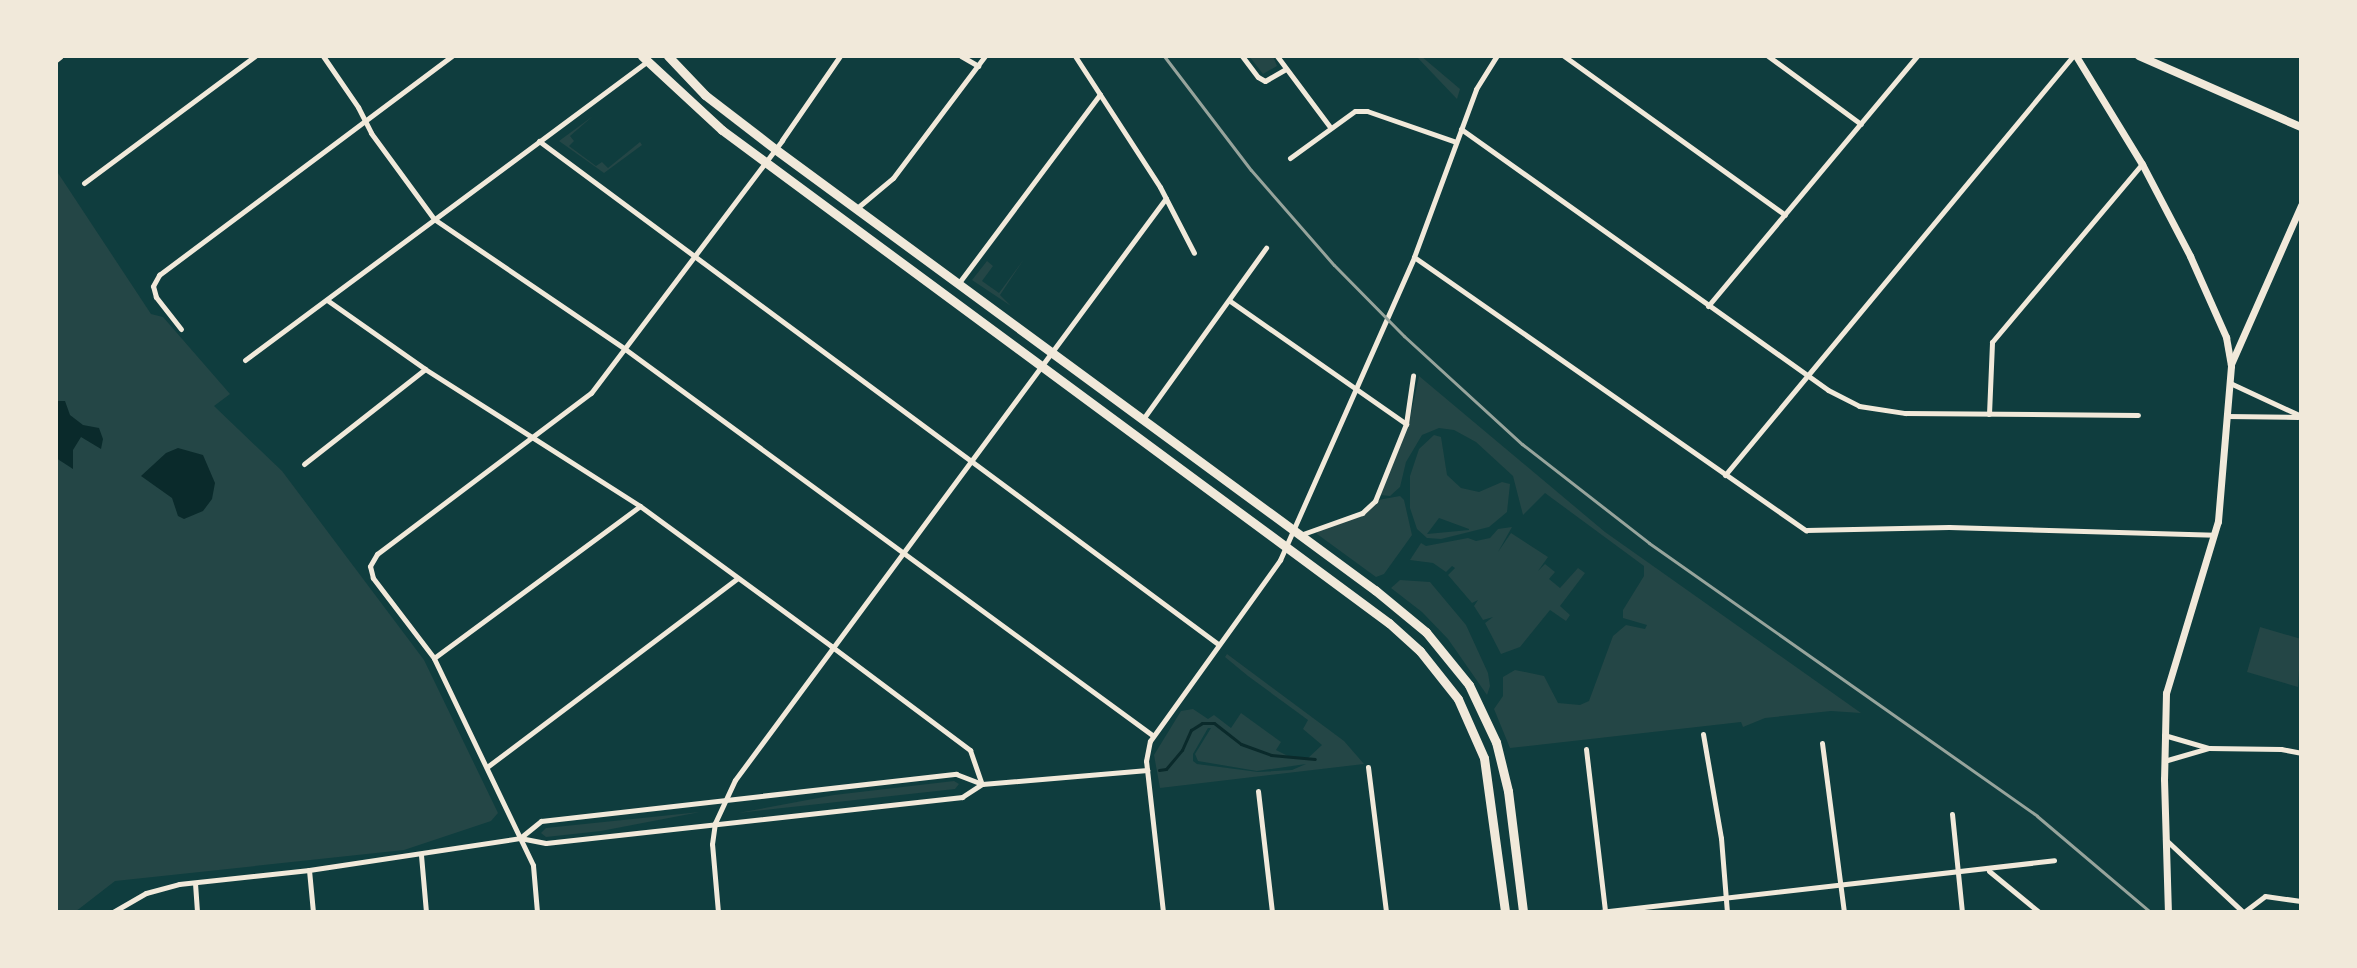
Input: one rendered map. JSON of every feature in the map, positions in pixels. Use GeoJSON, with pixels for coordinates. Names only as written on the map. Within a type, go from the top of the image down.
{"type":"FeatureCollection","features":[{"type":"Feature","properties":{"kind":"main road"},"geometry":{"type":"LineString","coordinates":[[668,56],[705,95],[775,149],[1417,623],[1453,663],[1476,697],[1496,742],[1505,773],[1523,912]]}},
{"type":"Feature","properties":{"kind":"main road"},"geometry":{"type":"LineString","coordinates":[[2139,56],[2301,127]]}},
{"type":"Feature","properties":{"kind":"main road"},"geometry":{"type":"LineString","coordinates":[[645,59],[707,119],[1405,636],[1434,665],[1458,699],[1475,733],[1488,773],[1505,912]]}},
{"type":"Feature","properties":{"kind":"street"},"geometry":{"type":"LineString","coordinates":[[56,60],[61,56]]}},
{"type":"Feature","properties":{"kind":"street"},"geometry":{"type":"LineString","coordinates":[[84,183],[255,56]]}},
{"type":"Feature","properties":{"kind":"street"},"geometry":{"type":"LineString","coordinates":[[323,56],[434,219],[625,349],[1152,735]]}},
{"type":"Feature","properties":{"kind":"street"},"geometry":{"type":"LineString","coordinates":[[181,329],[156,297],[153,286],[159,275],[452,56]]}},
{"type":"Feature","properties":{"kind":"street"},"geometry":{"type":"LineString","coordinates":[[537,912],[533,865],[434,658],[373,578],[370,566],[377,554],[591,393],[775,149],[840,56]]}},
{"type":"Feature","properties":{"kind":"street"},"geometry":{"type":"LineString","coordinates":[[961,56],[978,66]]}},
{"type":"Feature","properties":{"kind":"street"},"geometry":{"type":"LineString","coordinates":[[856,208],[893,178],[985,56]]}},
{"type":"Feature","properties":{"kind":"street"},"geometry":{"type":"LineString","coordinates":[[1075,56],[1166,198],[1194,253]]}},
{"type":"Feature","properties":{"kind":"street"},"geometry":{"type":"LineString","coordinates":[[1242,56],[1261,79],[1270,80],[1286,69]]}},
{"type":"Feature","properties":{"kind":"street"},"geometry":{"type":"LineString","coordinates":[[1277,56],[1330,127]]}},
{"type":"Feature","properties":{"kind":"street"},"geometry":{"type":"LineString","coordinates":[[1163,912],[1147,770],[1146,752],[1152,735],[1296,532],[1414,257],[1476,89],[1497,56]]}},
{"type":"Feature","properties":{"kind":"street"},"geometry":{"type":"LineString","coordinates":[[1564,56],[1785,215]]}},
{"type":"Feature","properties":{"kind":"street"},"geometry":{"type":"LineString","coordinates":[[1768,56],[1861,124]]}},
{"type":"Feature","properties":{"kind":"street"},"geometry":{"type":"LineString","coordinates":[[1708,306],[1917,56]]}},
{"type":"Feature","properties":{"kind":"street"},"geometry":{"type":"LineString","coordinates":[[1725,475],[2074,56],[2142,164],[2190,256],[2220,322],[2231,366],[2214,535],[2168,682],[2164,735],[2168,912]]}},
{"type":"Feature","properties":{"kind":"street"},"geometry":{"type":"LineString","coordinates":[[245,360],[645,59]]}},
{"type":"Feature","properties":{"kind":"street"},"geometry":{"type":"LineString","coordinates":[[958,284],[1100,94]]}},
{"type":"Feature","properties":{"kind":"street"},"geometry":{"type":"LineString","coordinates":[[1290,158],[1349,113],[1367,111],[1456,142]]}},
{"type":"Feature","properties":{"kind":"street"},"geometry":{"type":"LineString","coordinates":[[1461,129],[1845,400],[1871,410],[2138,415]]}},
{"type":"Feature","properties":{"kind":"street"},"geometry":{"type":"LineString","coordinates":[[539,141],[1218,644]]}},
{"type":"Feature","properties":{"kind":"street"},"geometry":{"type":"LineString","coordinates":[[1989,414],[1992,342],[2142,164]]}},
{"type":"Feature","properties":{"kind":"street"},"geometry":{"type":"LineString","coordinates":[[718,912],[712,844],[723,801],[900,552],[1166,198]]}},
{"type":"Feature","properties":{"kind":"street"},"geometry":{"type":"LineString","coordinates":[[2231,366],[2301,205]]}},
{"type":"Feature","properties":{"kind":"street"},"geometry":{"type":"LineString","coordinates":[[1143,419],[1266,248]]}},
{"type":"Feature","properties":{"kind":"street"},"geometry":{"type":"LineString","coordinates":[[1414,257],[1806,530],[1949,527],[2214,535]]}},
{"type":"Feature","properties":{"kind":"street"},"geometry":{"type":"LineString","coordinates":[[327,300],[425,369],[640,506],[965,745],[975,758],[982,784]]}},
{"type":"Feature","properties":{"kind":"street"},"geometry":{"type":"LineString","coordinates":[[1230,301],[1406,424]]}},
{"type":"Feature","properties":{"kind":"street"},"geometry":{"type":"LineString","coordinates":[[304,464],[425,369]]}},
{"type":"Feature","properties":{"kind":"street"},"geometry":{"type":"LineString","coordinates":[[1296,532],[1369,508],[1379,492],[1406,424],[1413,376]]}},
{"type":"Feature","properties":{"kind":"street"},"geometry":{"type":"LineString","coordinates":[[2230,383],[2301,416]]}},
{"type":"Feature","properties":{"kind":"street"},"geometry":{"type":"LineString","coordinates":[[2227,416],[2301,416]]}},
{"type":"Feature","properties":{"kind":"street"},"geometry":{"type":"LineString","coordinates":[[434,658],[640,506]]}},
{"type":"Feature","properties":{"kind":"street"},"geometry":{"type":"LineString","coordinates":[[486,768],[738,578]]}},
{"type":"Feature","properties":{"kind":"street"},"geometry":{"type":"LineString","coordinates":[[1703,734],[1721,838],[1727,912]]}},
{"type":"Feature","properties":{"kind":"street"},"geometry":{"type":"LineString","coordinates":[[2164,735],[2209,748],[2281,749],[2301,753]]}},
{"type":"Feature","properties":{"kind":"street"},"geometry":{"type":"LineString","coordinates":[[1822,743],[1844,912]]}},
{"type":"Feature","properties":{"kind":"street"},"geometry":{"type":"LineString","coordinates":[[2164,761],[2209,748]]}},
{"type":"Feature","properties":{"kind":"street"},"geometry":{"type":"LineString","coordinates":[[1586,749],[1603,912],[1989,870],[2054,860]]}},
{"type":"Feature","properties":{"kind":"street"},"geometry":{"type":"LineString","coordinates":[[1368,767],[1386,912]]}},
{"type":"Feature","properties":{"kind":"street"},"geometry":{"type":"LineString","coordinates":[[520,838],[541,821],[956,774],[982,784],[1147,770]]}},
{"type":"Feature","properties":{"kind":"street"},"geometry":{"type":"LineString","coordinates":[[113,912],[155,890],[195,883],[421,855],[520,838],[546,843],[962,797],[982,784]]}},
{"type":"Feature","properties":{"kind":"street"},"geometry":{"type":"LineString","coordinates":[[1258,791],[1272,912]]}},
{"type":"Feature","properties":{"kind":"street"},"geometry":{"type":"LineString","coordinates":[[1952,814],[1962,912]]}},
{"type":"Feature","properties":{"kind":"street"},"geometry":{"type":"LineString","coordinates":[[2165,838],[2244,912],[2265,896],[2301,901]]}},
{"type":"Feature","properties":{"kind":"street"},"geometry":{"type":"LineString","coordinates":[[421,855],[426,912]]}},
{"type":"Feature","properties":{"kind":"street"},"geometry":{"type":"LineString","coordinates":[[309,870],[313,912]]}},
{"type":"Feature","properties":{"kind":"street"},"geometry":{"type":"LineString","coordinates":[[1989,870],[2039,912]]}},
{"type":"Feature","properties":{"kind":"street"},"geometry":{"type":"LineString","coordinates":[[195,883],[197,912]]}},
{"type":"Feature","properties":{"kind":"shaded area"},"geometry":{"type":"Polygon","coordinates":[[[1249,56],[1273,56],[1277,66],[1263,74],[1249,56]]]}},
{"type":"Feature","properties":{"kind":"shaded area"},"geometry":{"type":"Polygon","coordinates":[[[1416,56],[1421,56],[1460,89],[1457,99],[1416,56]]]}},
{"type":"Feature","properties":{"kind":"shaded area"},"geometry":{"type":"Polygon","coordinates":[[[593,116],[570,136],[574,141],[569,146],[596,166],[602,162],[608,168],[640,142],[642,145],[604,173],[559,141],[593,116]]]}},
{"type":"Feature","properties":{"kind":"shaded area"},"geometry":{"type":"Polygon","coordinates":[[[56,170],[151,314],[163,317],[230,394],[214,406],[282,471],[424,660],[498,813],[491,821],[404,850],[115,881],[75,912],[56,912],[56,170]]]}},
{"type":"Feature","properties":{"kind":"shaded area"},"geometry":{"type":"Polygon","coordinates":[[[1024,259],[1000,295],[1011,306],[972,280],[987,261],[993,266],[982,281],[999,293],[1024,259]]]}},
{"type":"Feature","properties":{"kind":"shaded area"},"geometry":{"type":"Polygon","coordinates":[[[1419,376],[1605,532],[1861,713],[1831,711],[1765,718],[1743,727],[1741,722],[1510,748],[1494,709],[1503,696],[1503,677],[1515,670],[1544,676],[1558,703],[1580,705],[1589,701],[1613,636],[1626,625],[1645,629],[1647,625],[1623,618],[1623,610],[1644,576],[1644,566],[1545,493],[1523,515],[1513,476],[1476,442],[1454,430],[1439,428],[1422,435],[1406,462],[1400,487],[1390,496],[1380,495],[1408,428],[1419,376]]]}},
{"type":"Feature","properties":{"kind":"shaded area"},"geometry":{"type":"Polygon","coordinates":[[[56,401],[65,401],[70,415],[83,425],[99,428],[103,439],[101,449],[81,437],[73,450],[73,469],[56,458],[56,401]]]}},
{"type":"Feature","properties":{"kind":"shaded area"},"geometry":{"type":"Polygon","coordinates":[[[1434,435],[1441,437],[1447,475],[1461,488],[1479,492],[1502,482],[1510,484],[1507,512],[1489,527],[1441,539],[1427,538],[1417,529],[1410,508],[1410,476],[1419,449],[1434,435]],[[1439,518],[1427,534],[1469,530],[1439,518]]]}},
{"type":"Feature","properties":{"kind":"shaded area"},"geometry":{"type":"Polygon","coordinates":[[[178,448],[203,455],[215,483],[212,499],[203,511],[184,519],[178,516],[172,498],[141,476],[166,453],[178,448]]]}},
{"type":"Feature","properties":{"kind":"shaded area"},"geometry":{"type":"Polygon","coordinates":[[[1400,496],[1404,500],[1412,535],[1384,574],[1376,577],[1317,534],[1317,529],[1364,515],[1378,500],[1400,496]]]}},
{"type":"Feature","properties":{"kind":"shaded area"},"geometry":{"type":"Polygon","coordinates":[[[1512,527],[1498,552],[1511,533],[1548,557],[1538,571],[1545,564],[1555,572],[1549,579],[1560,588],[1578,568],[1585,573],[1560,606],[1570,615],[1566,621],[1550,610],[1520,647],[1501,654],[1485,623],[1493,617],[1483,620],[1474,606],[1478,600],[1472,603],[1448,575],[1455,568],[1452,566],[1446,572],[1433,563],[1410,560],[1421,543],[1426,546],[1468,538],[1476,541],[1490,538],[1498,529],[1512,527]]]}},
{"type":"Feature","properties":{"kind":"shaded area"},"geometry":{"type":"Polygon","coordinates":[[[1400,580],[1430,582],[1466,625],[1488,673],[1490,686],[1487,695],[1448,639],[1422,612],[1391,588],[1400,580]]]}},
{"type":"Feature","properties":{"kind":"shaded area"},"geometry":{"type":"Polygon","coordinates":[[[2260,627],[2301,639],[2298,687],[2247,672],[2260,627]]]}},
{"type":"Feature","properties":{"kind":"shaded area"},"geometry":{"type":"Polygon","coordinates":[[[1227,654],[1344,741],[1364,764],[1160,788],[1154,755],[1181,711],[1193,709],[1208,719],[1214,715],[1231,728],[1241,713],[1281,742],[1276,750],[1288,756],[1307,759],[1322,745],[1303,729],[1308,720],[1225,657],[1227,654]],[[1208,728],[1193,754],[1193,761],[1197,764],[1258,772],[1292,770],[1306,764],[1257,771],[1198,761],[1195,754],[1211,728],[1208,728]]]}},
{"type":"Feature","properties":{"kind":"shaded area"},"geometry":{"type":"Polygon","coordinates":[[[954,781],[959,784],[955,789],[738,813],[834,795],[954,781]]]}},
{"type":"Feature","properties":{"kind":"shaded area"},"geometry":{"type":"Polygon","coordinates":[[[700,812],[601,831],[546,837],[541,833],[546,828],[700,812]]]}},
{"type":"Feature","properties":{"kind":"waterway"},"geometry":{"type":"LineString","coordinates":[[1159,770],[1166,769],[1182,750],[1191,730],[1202,723],[1214,723],[1241,744],[1271,755],[1315,759]]}},
{"type":"Feature","properties":{"kind":"railway"},"geometry":{"type":"LineString","coordinates":[[1164,56],[1251,170],[1334,265],[1404,336],[1522,444],[1649,543],[2037,816],[2150,912]]}}]}
